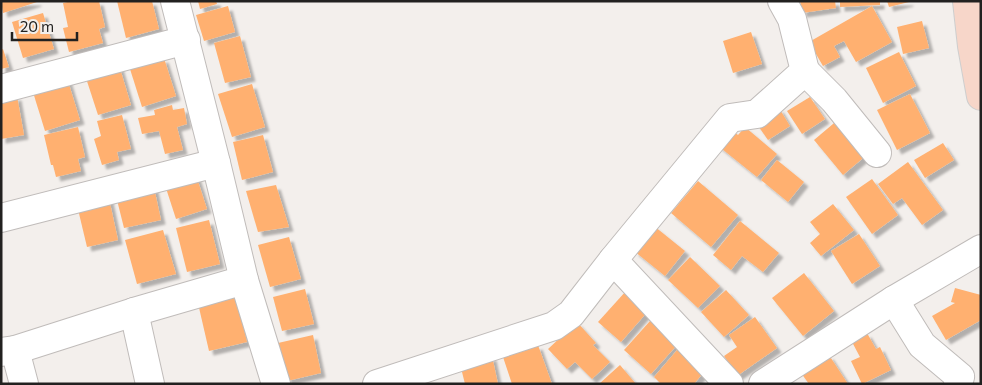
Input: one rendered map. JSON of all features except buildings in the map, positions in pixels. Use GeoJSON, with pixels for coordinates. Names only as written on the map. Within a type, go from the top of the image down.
{"type":"FeatureCollection","features":[{"type":"Feature","properties":{"kind":"main road"},"geometry":{"type":"LineString","coordinates":[[967,1],[972,46],[981,96]]}},
{"type":"Feature","properties":{"kind":"street"},"geometry":{"type":"LineString","coordinates":[[175,1],[244,280],[276,384]]}},
{"type":"Feature","properties":{"kind":"street"},"geometry":{"type":"LineString","coordinates":[[782,1],[792,19],[804,71],[834,100],[877,153]]}},
{"type":"Feature","properties":{"kind":"street"},"geometry":{"type":"LineString","coordinates":[[1,89],[186,40]]}},
{"type":"Feature","properties":{"kind":"street"},"geometry":{"type":"LineString","coordinates":[[377,384],[554,326],[571,314],[612,260],[730,118],[757,114],[804,71]]}},
{"type":"Feature","properties":{"kind":"street"},"geometry":{"type":"LineString","coordinates":[[1,218],[216,163]]}},
{"type":"Feature","properties":{"kind":"street"},"geometry":{"type":"LineString","coordinates":[[763,384],[894,300],[981,250]]}},
{"type":"Feature","properties":{"kind":"street"},"geometry":{"type":"LineString","coordinates":[[612,260],[729,384]]}},
{"type":"Feature","properties":{"kind":"street"},"geometry":{"type":"LineString","coordinates":[[24,384],[8,351],[244,280]]}},
{"type":"Feature","properties":{"kind":"street"},"geometry":{"type":"LineString","coordinates":[[894,300],[922,345],[960,377],[958,384]]}},
{"type":"Feature","properties":{"kind":"street"},"geometry":{"type":"LineString","coordinates":[[134,312],[150,384]]}}]}
